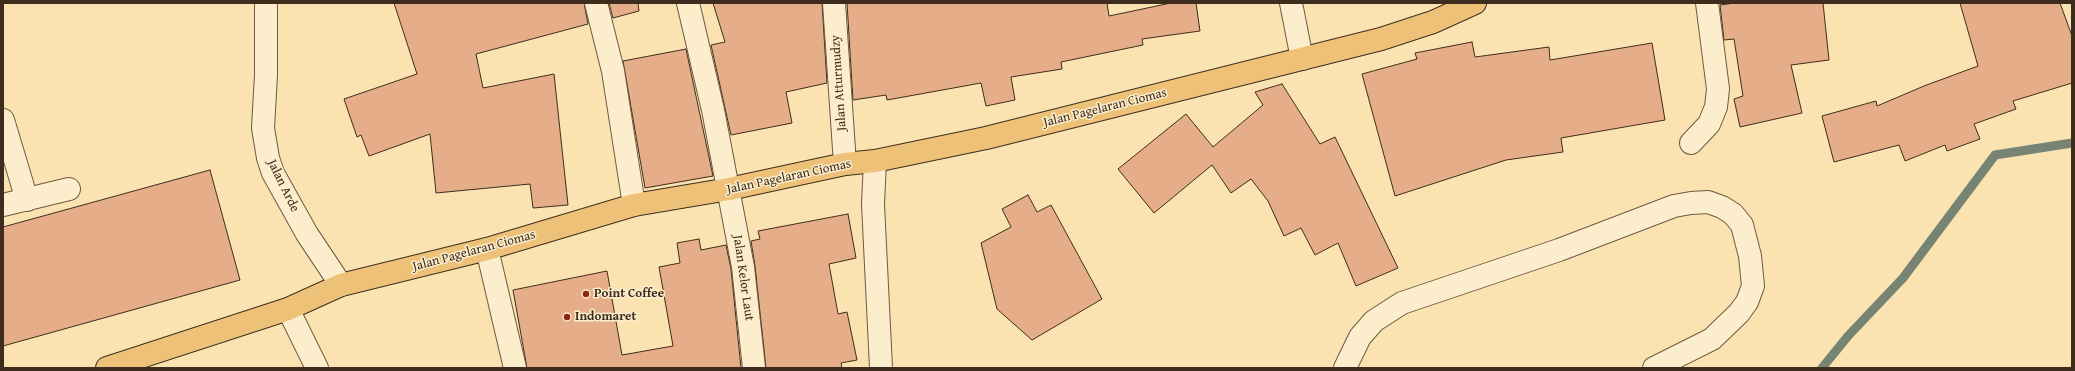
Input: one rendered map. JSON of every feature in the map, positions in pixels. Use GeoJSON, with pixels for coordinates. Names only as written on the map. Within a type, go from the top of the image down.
{"type":"FeatureCollection","features":[{"type":"Feature","properties":{"kind":"main road","name":"Jalan Pagelaran Ciomas"},"geometry":{"type":"LineString","coordinates":[[107,368],[288,309],[341,285],[487,249],[634,205],[729,189],[845,164],[875,161],[986,138],[1381,39],[1433,22],[1475,3]]}},
{"type":"Feature","properties":{"kind":"street","name":"Jalan Arde"},"geometry":{"type":"LineString","coordinates":[[266,3],[266,75],[263,128],[268,158],[273,173],[307,234],[341,285]]}},
{"type":"Feature","properties":{"kind":"street"},"geometry":{"type":"LineString","coordinates":[[596,3],[612,71],[634,205]]}},
{"type":"Feature","properties":{"kind":"street","name":"Jalan Kelor Laut"},"geometry":{"type":"LineString","coordinates":[[688,3],[729,189],[743,267],[754,368]]}},
{"type":"Feature","properties":{"kind":"street","name":"Jalan Atturmudzy"},"geometry":{"type":"LineString","coordinates":[[834,3],[845,164]]}},
{"type":"Feature","properties":{"kind":"street"},"geometry":{"type":"LineString","coordinates":[[1291,3],[1302,59]]}},
{"type":"Feature","properties":{"kind":"street"},"geometry":{"type":"LineString","coordinates":[[1691,143],[1709,124],[1716,107],[1718,89],[1708,3]]}},
{"type":"Feature","properties":{"kind":"street"},"geometry":{"type":"LineString","coordinates":[[3,120],[27,200]]}},
{"type":"Feature","properties":{"kind":"street"},"geometry":{"type":"LineString","coordinates":[[875,161],[873,204],[881,368]]}},
{"type":"Feature","properties":{"kind":"street"},"geometry":{"type":"LineString","coordinates":[[3,205],[69,189]]}},
{"type":"Feature","properties":{"kind":"street"},"geometry":{"type":"LineString","coordinates":[[1345,368],[1360,337],[1379,317],[1402,304],[1559,250],[1674,206],[1708,202],[1722,207],[1734,214],[1742,225],[1750,256],[1753,286],[1739,313],[1712,339],[1654,368]]}},
{"type":"Feature","properties":{"kind":"street"},"geometry":{"type":"LineString","coordinates":[[487,249],[515,368]]}},
{"type":"Feature","properties":{"kind":"street"},"geometry":{"type":"LineString","coordinates":[[288,309],[317,368]]}},
{"type":"Feature","properties":{"kind":"building"},"geometry":{"type":"Polygon","coordinates":[[[394,3],[584,3],[588,24],[476,54],[483,88],[554,74],[568,205],[533,208],[530,184],[436,193],[430,134],[369,156],[361,135],[357,137],[344,99],[417,74],[394,3]]]}},
{"type":"Feature","properties":{"kind":"building"},"geometry":{"type":"Polygon","coordinates":[[[609,3],[638,3],[639,11],[613,18],[609,3]]]}},
{"type":"Feature","properties":{"kind":"building"},"geometry":{"type":"Polygon","coordinates":[[[713,3],[822,3],[827,83],[786,92],[792,123],[731,135],[711,45],[725,42],[713,3]]]}},
{"type":"Feature","properties":{"kind":"building"},"geometry":{"type":"Polygon","coordinates":[[[847,3],[1107,3],[1109,16],[1171,3],[1196,3],[1200,31],[1142,39],[1143,45],[1061,62],[1062,69],[1011,77],[1015,100],[986,106],[981,83],[887,100],[886,95],[853,100],[847,3]]]}},
{"type":"Feature","properties":{"kind":"building"},"geometry":{"type":"Polygon","coordinates":[[[1735,3],[1823,3],[1829,60],[1791,65],[1802,113],[1740,127],[1734,99],[1743,96],[1734,39],[1724,40],[1720,5],[1735,3]]]}},
{"type":"Feature","properties":{"kind":"building"},"geometry":{"type":"Polygon","coordinates":[[[1960,3],[2060,3],[2072,36],[2072,83],[2013,101],[2016,109],[1974,124],[1980,139],[1947,151],[1945,145],[1905,161],[1899,145],[1834,162],[1822,116],[1876,101],[1877,106],[1924,86],[1978,66],[1960,3]]]}},
{"type":"Feature","properties":{"kind":"building"},"geometry":{"type":"Polygon","coordinates":[[[1472,42],[1475,57],[1549,47],[1550,60],[1652,43],[1665,120],[1561,138],[1563,152],[1506,160],[1395,196],[1362,74],[1417,59],[1415,53],[1472,42]]]}},
{"type":"Feature","properties":{"kind":"building"},"geometry":{"type":"Polygon","coordinates":[[[686,49],[713,176],[645,188],[623,61],[686,49]]]}},
{"type":"Feature","properties":{"kind":"building"},"geometry":{"type":"Polygon","coordinates":[[[1282,84],[1320,144],[1335,137],[1398,268],[1356,286],[1338,243],[1315,255],[1301,228],[1284,236],[1268,201],[1251,179],[1231,193],[1212,165],[1154,213],[1118,169],[1186,114],[1213,147],[1263,105],[1255,92],[1282,84]]]}},
{"type":"Feature","properties":{"kind":"building"},"geometry":{"type":"Polygon","coordinates":[[[210,170],[240,280],[3,346],[3,227],[210,170]]]}},
{"type":"Feature","properties":{"kind":"building"},"geometry":{"type":"Polygon","coordinates":[[[1028,195],[1037,212],[1051,205],[1102,299],[1032,340],[997,309],[981,243],[1011,227],[1002,209],[1028,195]]]}},
{"type":"Feature","properties":{"kind":"building"},"geometry":{"type":"Polygon","coordinates":[[[848,214],[856,258],[829,264],[838,314],[847,312],[857,360],[841,363],[842,368],[766,368],[751,241],[760,239],[758,231],[848,214]]]}},
{"type":"Feature","properties":{"kind":"building"},"geometry":{"type":"Polygon","coordinates":[[[699,239],[701,250],[726,245],[731,269],[741,368],[527,368],[513,290],[607,271],[622,355],[673,346],[659,267],[680,263],[677,243],[699,239]]]}},
{"type":"Feature","properties":{"kind":"waterway"},"geometry":{"type":"LineString","coordinates":[[1822,368],[1848,336],[1903,278],[1995,155],[2072,143]]}},
{"type":"Feature","properties":{"kind":"place","name":"Point Coffee"},"geometry":{"type":"Point","coordinates":[586,294]}},
{"type":"Feature","properties":{"kind":"place","name":"Indomaret"},"geometry":{"type":"Point","coordinates":[567,317]}}]}
